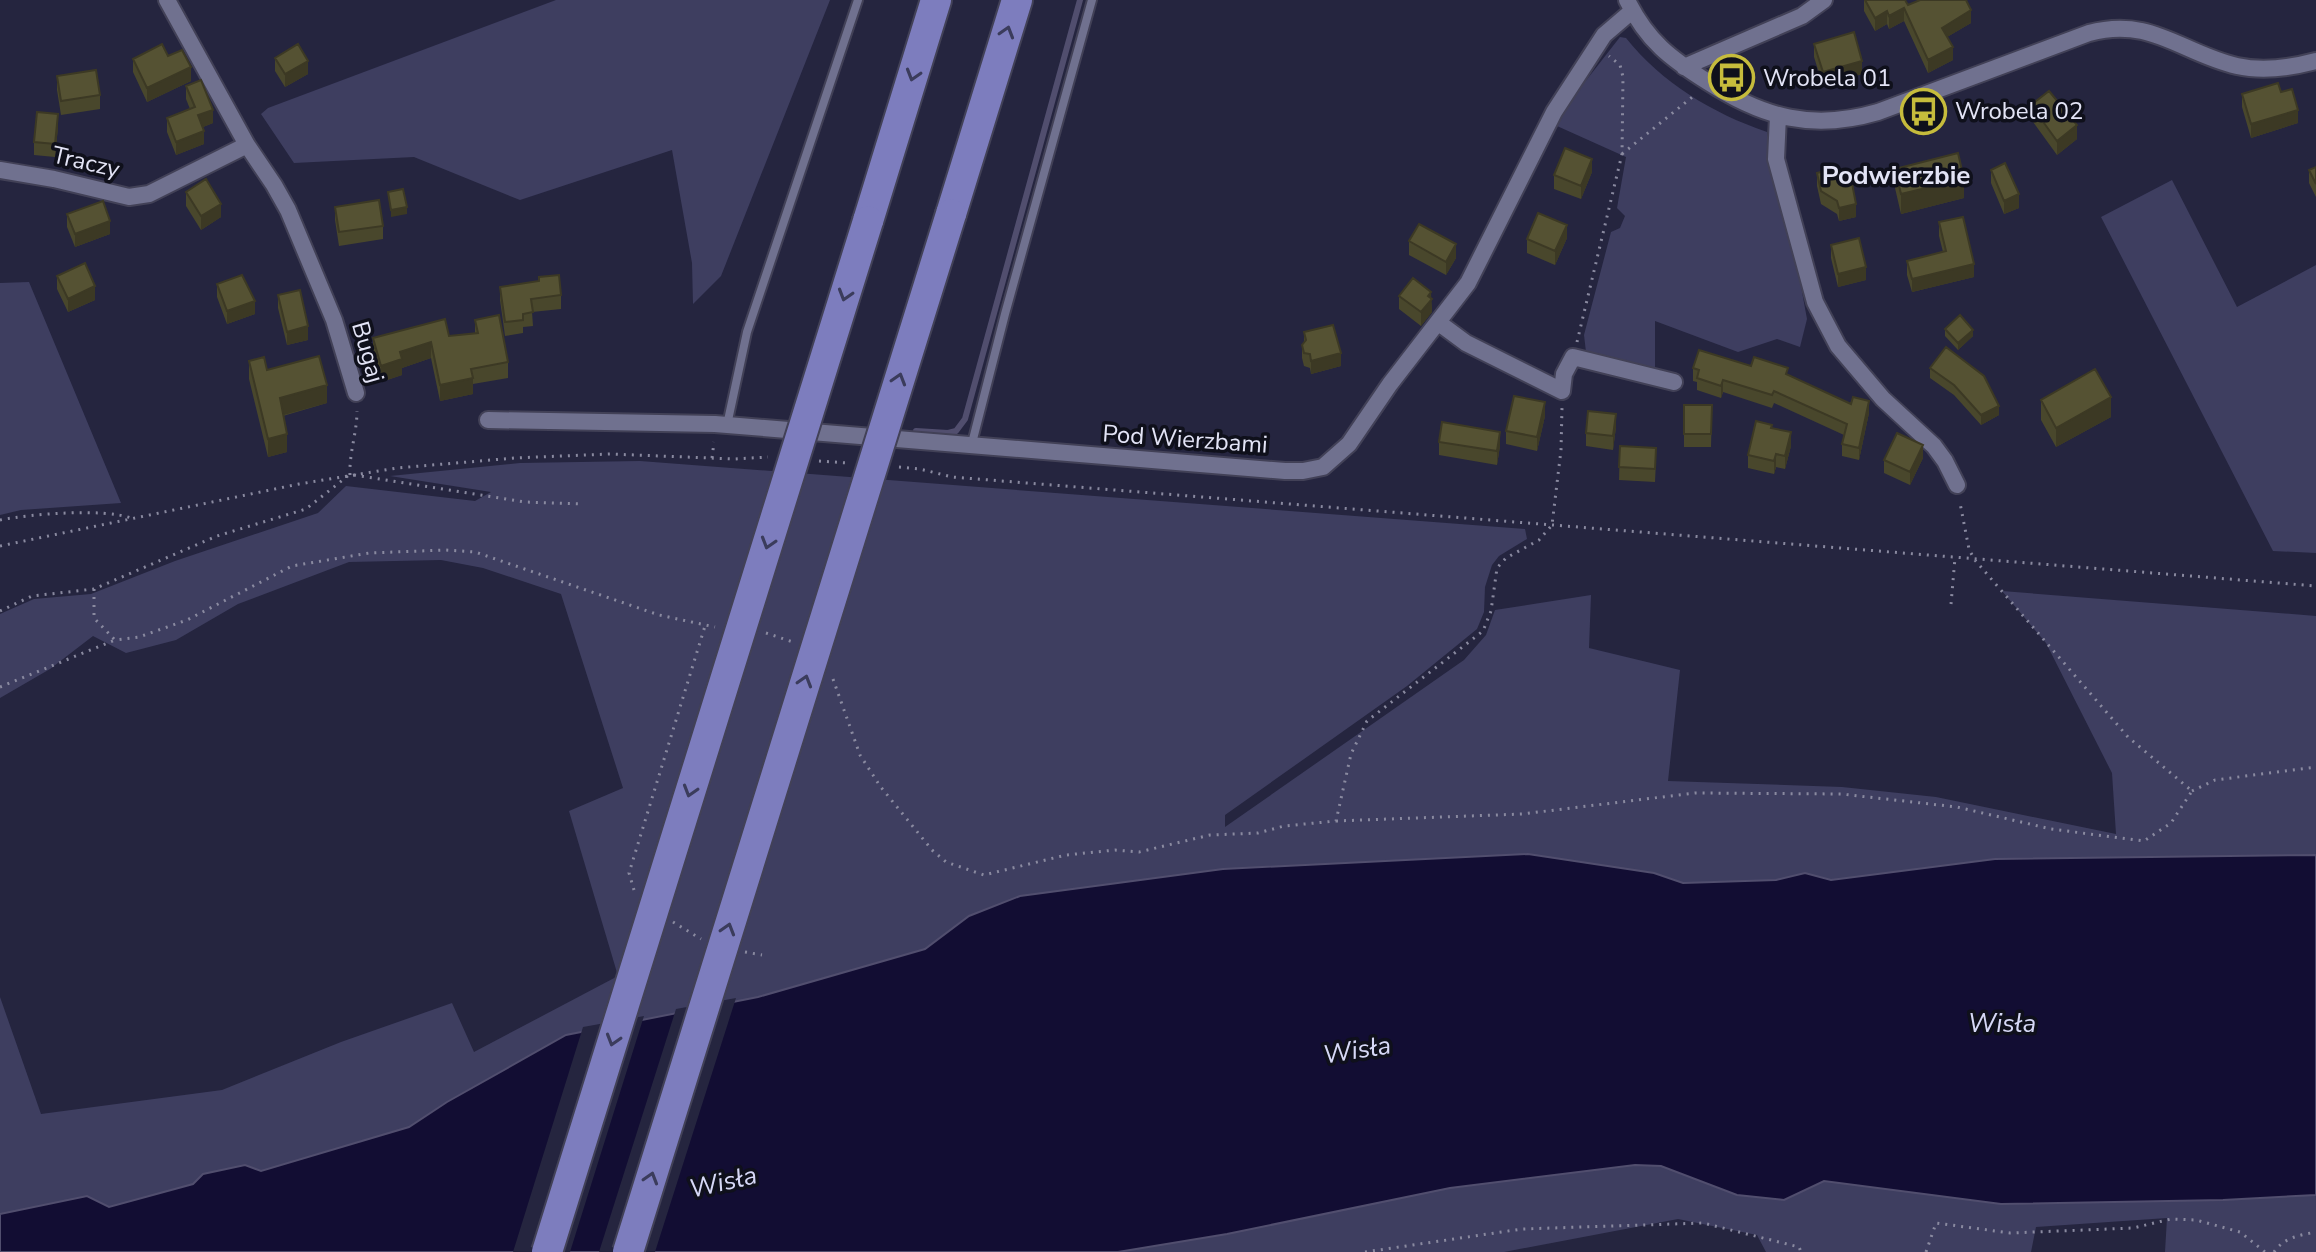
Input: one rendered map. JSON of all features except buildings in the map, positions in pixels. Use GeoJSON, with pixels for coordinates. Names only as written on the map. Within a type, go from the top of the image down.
{"type":"FeatureCollection","features":[{"type":"Feature","properties":{"kind":"highway"},"geometry":{"type":"LineString","coordinates":[[547,1252],[936,0]]}},
{"type":"Feature","properties":{"kind":"highway"},"geometry":{"type":"LineString","coordinates":[[628,1252],[1017,0]]}},
{"type":"Feature","properties":{"kind":"street","name":"Bugaj"},"geometry":{"type":"LineString","coordinates":[[167,0],[247,145],[274,185],[318,277],[349,363],[356,393]]}},
{"type":"Feature","properties":{"kind":"street"},"geometry":{"type":"LineString","coordinates":[[1684,67],[1802,16],[1824,0]]}},
{"type":"Feature","properties":{"kind":"street","name":"Pod Wierzbami"},"geometry":{"type":"LineString","coordinates":[[488,420],[727,425],[1285,471],[1314,469],[1331,462],[1349,444],[1390,384],[1468,283],[1554,112],[1596,48],[1630,5]]}},
{"type":"Feature","properties":{"kind":"street"},"geometry":{"type":"LineString","coordinates":[[1630,5],[1655,43],[1684,67],[1743,103],[1778,116],[1811,121],[1862,117],[2112,27],[2138,28],[2222,62],[2246,68],[2279,69],[2316,61]]}},
{"type":"Feature","properties":{"kind":"street"},"geometry":{"type":"LineString","coordinates":[[1778,116],[1776,159],[1815,302],[1838,346],[1883,399],[1934,446],[1957,485]]}},
{"type":"Feature","properties":{"kind":"street","name":"Traczy"},"geometry":{"type":"LineString","coordinates":[[0,170],[129,197],[149,194],[247,145]]}},
{"type":"Feature","properties":{"kind":"street"},"geometry":{"type":"LineString","coordinates":[[1439,323],[1466,343],[1562,391],[1564,374],[1573,357],[1674,382]]}},
{"type":"Feature","properties":{"kind":"lane"},"geometry":{"type":"LineString","coordinates":[[727,425],[747,332],[858,0]]}},
{"type":"Feature","properties":{"kind":"lane"},"geometry":{"type":"LineString","coordinates":[[971,447],[1092,0]]}},
{"type":"Feature","properties":{"kind":"path"},"geometry":{"type":"LineString","coordinates":[[1573,357],[1622,154],[1623,77],[1620,65],[1596,48]]}},
{"type":"Feature","properties":{"kind":"path"},"geometry":{"type":"LineString","coordinates":[[1622,154],[1696,94]]}},
{"type":"Feature","properties":{"kind":"path"},"geometry":{"type":"LineString","coordinates":[[1336,821],[1351,754],[1367,721],[1483,631],[1491,611],[1497,568],[1511,554],[1539,540],[1552,525],[1561,450],[1562,391]]}},
{"type":"Feature","properties":{"kind":"path","name":"Bugaj"},"geometry":{"type":"LineString","coordinates":[[350,475],[350,460],[357,434],[356,393]]}},
{"type":"Feature","properties":{"kind":"path"},"geometry":{"type":"LineString","coordinates":[[0,546],[350,475],[438,463],[610,454],[779,458]]}},
{"type":"Feature","properties":{"kind":"path"},"geometry":{"type":"LineString","coordinates":[[810,460],[857,464]]}},
{"type":"Feature","properties":{"kind":"path"},"geometry":{"type":"LineString","coordinates":[[888,466],[920,469],[952,477],[2316,586]]}},
{"type":"Feature","properties":{"kind":"path"},"geometry":{"type":"LineString","coordinates":[[0,611],[32,596],[94,589],[217,536],[311,508],[350,475],[525,502],[582,504]]}},
{"type":"Feature","properties":{"kind":"path"},"geometry":{"type":"LineString","coordinates":[[1957,485],[1969,549],[1974,559],[2128,737],[2192,791]]}},
{"type":"Feature","properties":{"kind":"path"},"geometry":{"type":"LineString","coordinates":[[0,520],[28,516],[112,514],[133,518]]}},
{"type":"Feature","properties":{"kind":"path"},"geometry":{"type":"LineString","coordinates":[[0,687],[115,640],[139,637],[187,620],[292,566],[369,553],[475,552],[659,615],[720,628]]}},
{"type":"Feature","properties":{"kind":"path"},"geometry":{"type":"LineString","coordinates":[[1951,604],[1955,558]]}},
{"type":"Feature","properties":{"kind":"path"},"geometry":{"type":"LineString","coordinates":[[94,589],[94,618],[115,640]]}},
{"type":"Feature","properties":{"kind":"path"},"geometry":{"type":"LineString","coordinates":[[767,633],[795,643]]}},
{"type":"Feature","properties":{"kind":"path"},"geometry":{"type":"LineString","coordinates":[[829,673],[837,683],[860,755],[880,786],[932,850],[946,862],[984,875],[1066,855],[1115,850],[1139,852],[1210,835],[1258,833],[1284,826],[1522,814],[1695,793],[1841,794],[1957,807],[2051,829],[2144,841],[2171,823],[2192,791],[2215,780],[2316,767]]}},
{"type":"Feature","properties":{"kind":"path"},"geometry":{"type":"LineString","coordinates":[[1926,1252],[1936,1223],[2010,1233],[2133,1228],[2171,1219],[2196,1220],[2240,1232],[2265,1252]]}},
{"type":"Feature","properties":{"kind":"path"},"geometry":{"type":"LineString","coordinates":[[1365,1252],[1522,1229],[1703,1223],[1799,1247],[1801,1252]]}},
{"type":"Feature","properties":{"kind":"path"},"geometry":{"type":"LineString","coordinates":[[2274,1252],[2285,1241],[2316,1232]]}},
{"type":"Feature","properties":{"kind":"shaded area"},"geometry":{"type":"Polygon","coordinates":[[[556,0],[830,0],[721,276],[693,304],[692,263],[672,150],[520,200],[414,157],[294,163],[261,114],[268,108],[556,0]]]}},
{"type":"Feature","properties":{"kind":"shaded area"},"geometry":{"type":"Polygon","coordinates":[[[1620,37],[1626,38],[1655,69],[1689,95],[1727,116],[1767,132],[1767,149],[1796,259],[1807,319],[1800,347],[1777,339],[1738,352],[1655,321],[1655,369],[1586,352],[1584,335],[1611,232],[1620,228],[1625,216],[1617,208],[1626,157],[1557,126],[1570,101],[1620,37]]]}},
{"type":"Feature","properties":{"kind":"shaded area"},"geometry":{"type":"Polygon","coordinates":[[[2172,180],[2237,307],[2316,265],[2316,553],[2273,551],[2101,217],[2172,180]]]}},
{"type":"Feature","properties":{"kind":"shaded area"},"geometry":{"type":"Polygon","coordinates":[[[29,282],[121,503],[21,510],[0,515],[0,283],[29,282]]]}},
{"type":"Feature","properties":{"kind":"shaded area"},"geometry":{"type":"Polygon","coordinates":[[[640,461],[1525,529],[1527,539],[1499,556],[1492,565],[1485,587],[1484,612],[1477,629],[1407,686],[1225,815],[1225,827],[1464,660],[1486,635],[1495,610],[1591,595],[1589,648],[1680,670],[1668,781],[1842,787],[1936,797],[2116,834],[2112,773],[2046,643],[2002,591],[2316,616],[2316,855],[1995,859],[1831,880],[1805,873],[1776,880],[1683,883],[1654,873],[1528,854],[1223,869],[1020,896],[969,916],[925,949],[758,997],[566,1035],[409,1127],[261,1171],[245,1165],[194,1184],[109,1207],[87,1196],[0,1214],[0,997],[41,1114],[222,1090],[341,1042],[452,1003],[474,1052],[618,976],[569,811],[623,788],[561,594],[483,568],[441,560],[349,562],[238,604],[176,640],[126,653],[93,636],[50,669],[0,698],[0,614],[34,599],[91,594],[175,561],[318,513],[346,486],[475,501],[491,492],[390,476],[520,463],[640,461]]]}},
{"type":"Feature","properties":{"kind":"shaded area"},"geometry":{"type":"Polygon","coordinates":[[[1635,1165],[1661,1166],[1737,1195],[1784,1200],[1824,1181],[2001,1204],[2316,1194],[2316,1252],[2165,1252],[2167,1218],[2036,1227],[2031,1252],[1766,1252],[1757,1235],[1678,1219],[1504,1252],[1118,1252],[1227,1234],[1450,1188],[1635,1165]]]}},
{"type":"Feature","properties":{"kind":"water","name":"Wisła"},"geometry":{"type":"Polygon","coordinates":[[[1528,854],[1654,873],[1683,883],[1776,880],[1805,873],[1831,880],[1995,859],[2316,855],[2316,1195],[2001,1204],[1824,1181],[1784,1200],[1737,1195],[1661,1166],[1635,1165],[1450,1188],[1227,1234],[1118,1252],[0,1252],[0,1214],[87,1196],[109,1207],[193,1184],[203,1174],[245,1165],[261,1171],[409,1127],[566,1035],[758,997],[925,949],[969,916],[1020,896],[1223,869],[1528,854]]]}},
{"type":"Feature","properties":{"kind":"pier"},"geometry":{"type":"Polygon","coordinates":[[[736,998],[655,1252],[599,1252],[676,1009],[736,998]]]}},
{"type":"Feature","properties":{"kind":"pier"},"geometry":{"type":"Polygon","coordinates":[[[644,1016],[570,1252],[513,1252],[583,1027],[644,1016]]]}},
{"type":"Feature","properties":{"kind":"waterway"},"geometry":{"type":"LineString","coordinates":[[916,431],[948,433],[956,431],[965,419],[1080,0]]}},
{"type":"Feature","properties":{"kind":"place","name":"Wrobela 01"},"geometry":{"type":"Point","coordinates":[1732,78]}},
{"type":"Feature","properties":{"kind":"place","name":"Wrobela 02"},"geometry":{"type":"Point","coordinates":[1924,111]}},
{"type":"Feature","properties":{"kind":"district","name":"Podwierzbie"},"geometry":{"type":"Point","coordinates":[1896,175]}}]}
